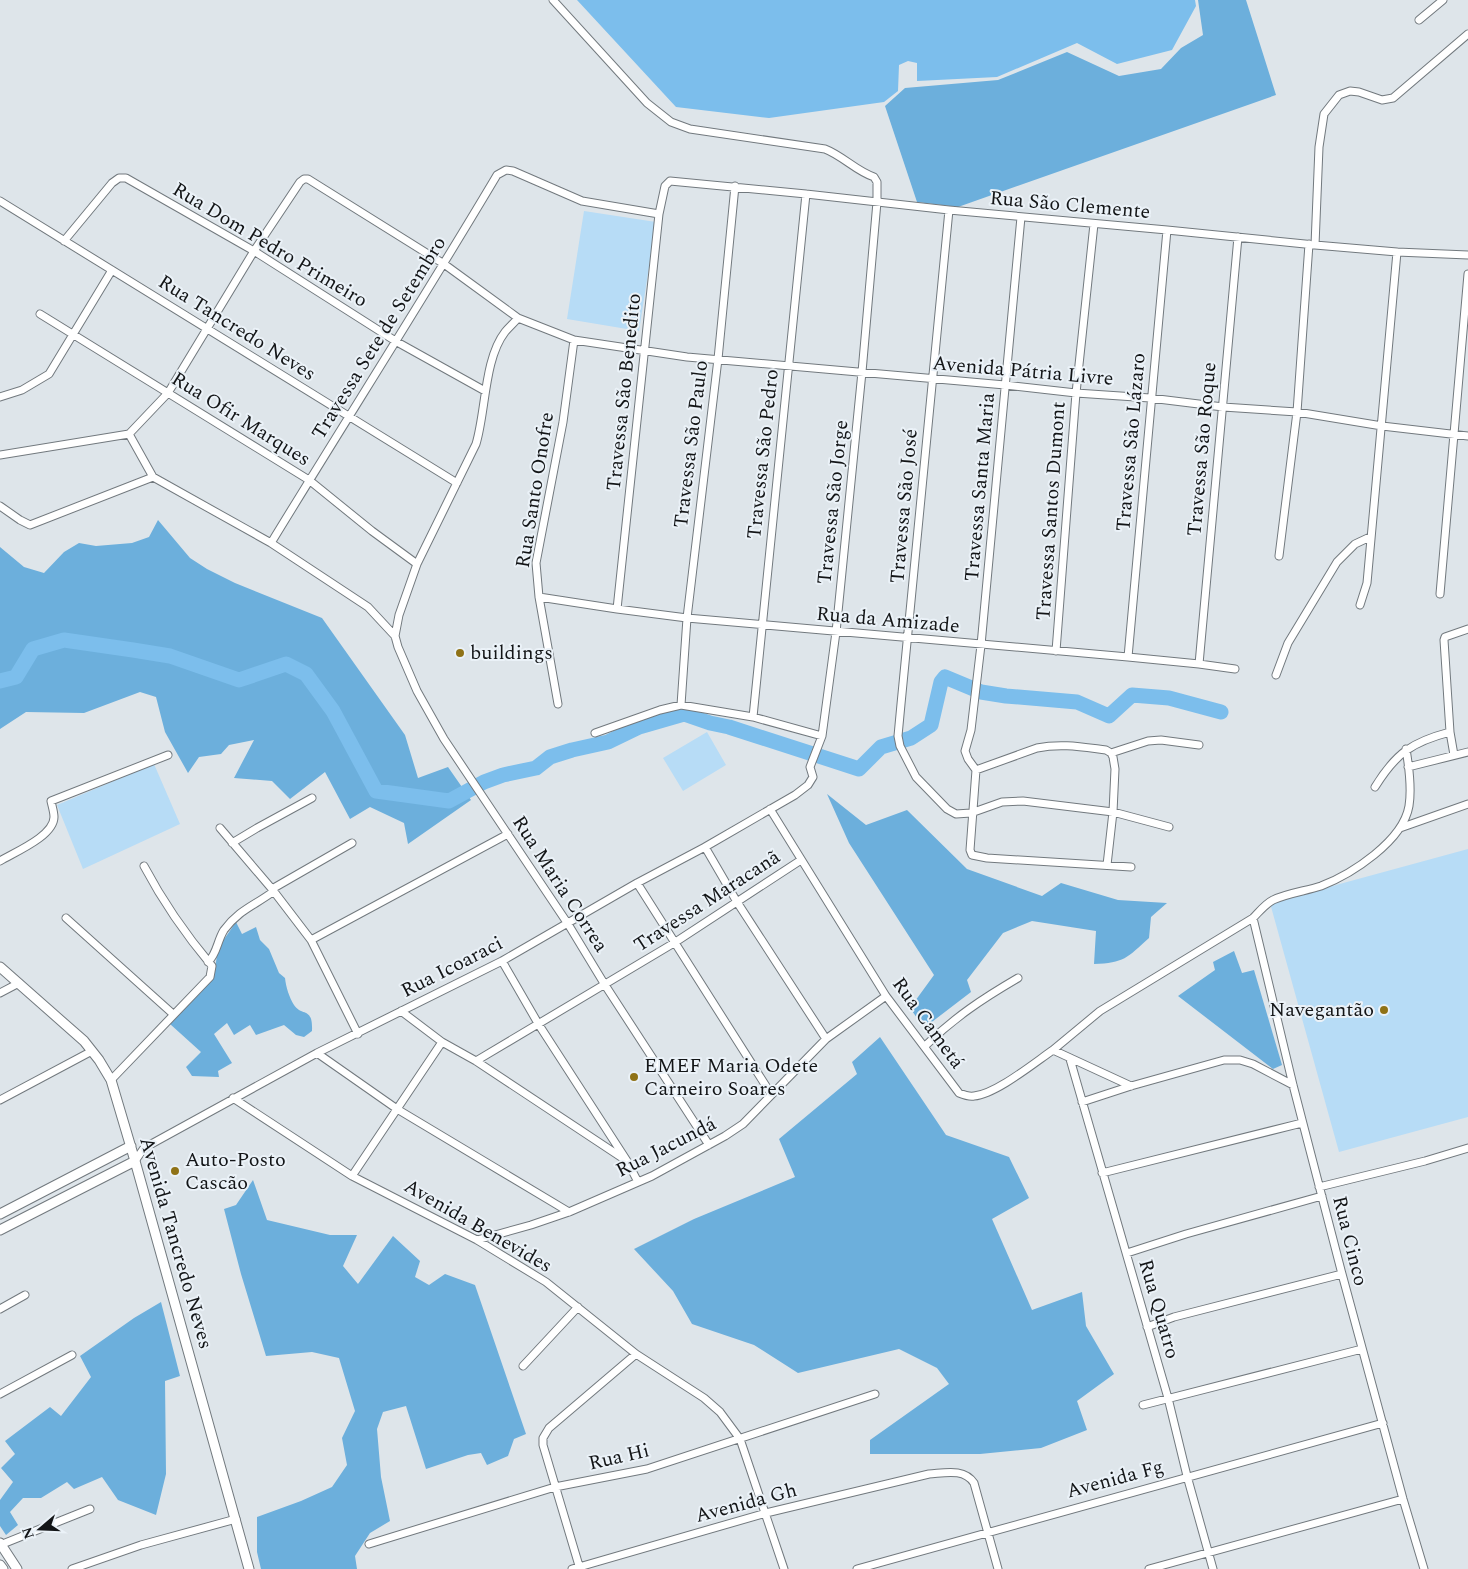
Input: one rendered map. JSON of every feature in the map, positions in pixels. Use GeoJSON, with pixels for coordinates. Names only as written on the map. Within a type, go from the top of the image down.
{"type":"FeatureCollection","features":[{"type":"Feature","properties":{"kind":"street","name":"Travessa São Jorge"},"geometry":{"type":"LineString","coordinates":[[553,0],[647,103],[671,122],[690,128],[825,150],[835,153],[857,169],[874,177],[877,182],[877,202],[862,372],[836,632],[822,736],[810,767],[813,778],[796,796],[770,809]]}},
{"type":"Feature","properties":{"kind":"street"},"geometry":{"type":"LineString","coordinates":[[1419,20],[1443,0]]}},
{"type":"Feature","properties":{"kind":"street"},"geometry":{"type":"LineString","coordinates":[[1279,556],[1296,412],[1312,245],[1319,147],[1324,114],[1339,95],[1350,91],[1382,100],[1393,98],[1468,34]]}},
{"type":"Feature","properties":{"kind":"street","name":"Travessa Sete de Setembro"},"geometry":{"type":"LineString","coordinates":[[271,543],[397,342],[497,174],[506,170],[513,171],[582,201],[659,214]]}},
{"type":"Feature","properties":{"kind":"street","name":"Rua Dom Pedro Primeiro"},"geometry":{"type":"LineString","coordinates":[[64,241],[116,180],[126,178],[254,251],[397,342],[486,390]]}},
{"type":"Feature","properties":{"kind":"street","name":"Avenida Pátria Livre"},"geometry":{"type":"LineString","coordinates":[[254,251],[300,182],[308,179],[444,264],[518,318],[574,340],[718,360],[787,367],[932,378],[1076,394],[1150,398],[1223,407],[1296,412],[1382,426],[1468,436]]}},
{"type":"Feature","properties":{"kind":"street","name":"Rua São Clemente"},"geometry":{"type":"LineString","coordinates":[[670,181],[1312,245],[1397,252],[1468,255]]}},
{"type":"Feature","properties":{"kind":"street","name":"Travessa São Benedito"},"geometry":{"type":"LineString","coordinates":[[617,609],[659,214],[665,186],[670,181]]}},
{"type":"Feature","properties":{"kind":"street","name":"Travessa São Paulo"},"geometry":{"type":"LineString","coordinates":[[681,705],[687,618],[718,360],[735,186]]}},
{"type":"Feature","properties":{"kind":"street","name":"Travessa São Pedro"},"geometry":{"type":"LineString","coordinates":[[754,717],[787,367],[806,194]]}},
{"type":"Feature","properties":{"kind":"street","name":"Rua Tancredo Neves"},"geometry":{"type":"LineString","coordinates":[[0,201],[457,483]]}},
{"type":"Feature","properties":{"kind":"street","name":"Travessa São José"},"geometry":{"type":"LineString","coordinates":[[949,210],[898,736],[900,746],[916,777],[947,809],[956,814],[972,813]]}},
{"type":"Feature","properties":{"kind":"street","name":"Travessa Santa Maria"},"geometry":{"type":"LineString","coordinates":[[976,770],[965,752],[971,730],[981,645],[1021,217]]}},
{"type":"Feature","properties":{"kind":"street","name":"Travessa Santos Dumont"},"geometry":{"type":"LineString","coordinates":[[1056,651],[1076,394],[1094,224]]}},
{"type":"Feature","properties":{"kind":"street","name":"Travessa São Lázaro"},"geometry":{"type":"LineString","coordinates":[[1128,657],[1150,398],[1167,230]]}},
{"type":"Feature","properties":{"kind":"street","name":"Travessa São Roque"},"geometry":{"type":"LineString","coordinates":[[1199,664],[1238,237]]}},
{"type":"Feature","properties":{"kind":"street"},"geometry":{"type":"LineString","coordinates":[[0,455],[129,434],[168,393],[254,251]]}},
{"type":"Feature","properties":{"kind":"street"},"geometry":{"type":"LineString","coordinates":[[1360,605],[1366,583],[1397,252]]}},
{"type":"Feature","properties":{"kind":"street"},"geometry":{"type":"LineString","coordinates":[[0,397],[22,390],[49,374],[112,270]]}},
{"type":"Feature","properties":{"kind":"street"},"geometry":{"type":"LineString","coordinates":[[1440,594],[1468,274]]}},
{"type":"Feature","properties":{"kind":"street","name":"Rua Ofir Marques"},"geometry":{"type":"LineString","coordinates":[[40,314],[309,480],[372,531],[417,564]]}},
{"type":"Feature","properties":{"kind":"street"},"geometry":{"type":"LineString","coordinates":[[395,636],[399,615],[417,564],[476,444],[481,428],[486,390],[499,342],[504,333],[518,318]]}},
{"type":"Feature","properties":{"kind":"street","name":"Rua Santo Onofre"},"geometry":{"type":"LineString","coordinates":[[558,704],[539,597],[536,563],[563,422],[574,340]]}},
{"type":"Feature","properties":{"kind":"street"},"geometry":{"type":"LineString","coordinates":[[129,434],[153,477],[271,543],[368,607],[395,636]]}},
{"type":"Feature","properties":{"kind":"street"},"geometry":{"type":"LineString","coordinates":[[0,506],[30,525],[153,477]]}},
{"type":"Feature","properties":{"kind":"street"},"geometry":{"type":"LineString","coordinates":[[1276,675],[1288,642],[1337,562],[1355,544],[1370,537]]}},
{"type":"Feature","properties":{"kind":"street","name":"Rua da Amizade"},"geometry":{"type":"LineString","coordinates":[[539,597],[687,618],[1128,657],[1199,664],[1234,670]]}},
{"type":"Feature","properties":{"kind":"street"},"geometry":{"type":"LineString","coordinates":[[1454,755],[1450,732],[1444,640],[1445,637],[1468,629]]}},
{"type":"Feature","properties":{"kind":"street","name":"Rua Maria Correa"},"geometry":{"type":"LineString","coordinates":[[395,636],[402,660],[444,739],[568,924],[605,985],[709,1145]]}},
{"type":"Feature","properties":{"kind":"street"},"geometry":{"type":"LineString","coordinates":[[595,733],[660,710],[681,705],[754,717],[822,736]]}},
{"type":"Feature","properties":{"kind":"street"},"geometry":{"type":"LineString","coordinates":[[1375,787],[1386,769],[1406,749],[1430,738],[1450,732]]}},
{"type":"Feature","properties":{"kind":"street"},"geometry":{"type":"LineString","coordinates":[[1111,753],[1148,741],[1161,740],[1199,745]]}},
{"type":"Feature","properties":{"kind":"street"},"geometry":{"type":"LineString","coordinates":[[1107,865],[1113,812],[1115,769],[1111,753],[1106,750],[1067,744],[1048,746],[976,770],[970,850],[972,855],[987,858],[1131,867]]}},
{"type":"Feature","properties":{"kind":"street"},"geometry":{"type":"LineString","coordinates":[[1131,1086],[1054,1050],[1100,1011],[1254,918],[1273,900],[1322,885],[1361,864],[1382,848],[1400,828],[1409,805],[1406,749]]}},
{"type":"Feature","properties":{"kind":"street"},"geometry":{"type":"LineString","coordinates":[[1408,767],[1468,752]]}},
{"type":"Feature","properties":{"kind":"street"},"geometry":{"type":"LineString","coordinates":[[0,861],[50,830],[54,818],[51,801],[56,797],[89,786],[168,754]]}},
{"type":"Feature","properties":{"kind":"street"},"geometry":{"type":"LineString","coordinates":[[232,843],[312,798]]}},
{"type":"Feature","properties":{"kind":"street"},"geometry":{"type":"LineString","coordinates":[[972,813],[1002,802],[1023,801],[1113,812],[1169,827]]}},
{"type":"Feature","properties":{"kind":"street"},"geometry":{"type":"LineString","coordinates":[[1400,828],[1468,804]]}},
{"type":"Feature","properties":{"kind":"street","name":"Rua Icoaraci"},"geometry":{"type":"LineString","coordinates":[[135,1160],[144,1148],[233,1098],[317,1052],[358,1034],[502,961],[770,809]]}},
{"type":"Feature","properties":{"kind":"street","name":"Rua Cametá"},"geometry":{"type":"LineString","coordinates":[[770,809],[886,996],[959,1092],[966,1096],[974,1096],[996,1088],[1054,1050]]}},
{"type":"Feature","properties":{"kind":"street"},"geometry":{"type":"LineString","coordinates":[[220,828],[273,890],[311,940],[358,1034]]}},
{"type":"Feature","properties":{"kind":"street"},"geometry":{"type":"LineString","coordinates":[[311,940],[508,834]]}},
{"type":"Feature","properties":{"kind":"street"},"geometry":{"type":"LineString","coordinates":[[208,962],[214,957],[220,937],[236,915],[273,890],[352,843]]}},
{"type":"Feature","properties":{"kind":"street"},"geometry":{"type":"LineString","coordinates":[[705,847],[737,902],[826,1039]]}},
{"type":"Feature","properties":{"kind":"street","name":"Travessa Maracanã"},"geometry":{"type":"LineString","coordinates":[[476,1061],[674,943],[801,860]]}},
{"type":"Feature","properties":{"kind":"street"},"geometry":{"type":"LineString","coordinates":[[111,1080],[210,977],[212,966],[202,955],[160,895],[144,866]]}},
{"type":"Feature","properties":{"kind":"street"},"geometry":{"type":"LineString","coordinates":[[637,883],[771,1094]]}},
{"type":"Feature","properties":{"kind":"street"},"geometry":{"type":"LineString","coordinates":[[66,918],[173,1014]]}},
{"type":"Feature","properties":{"kind":"street","name":"Rua Cinco"},"geometry":{"type":"LineString","coordinates":[[1254,918],[1302,1123],[1362,1350],[1424,1569]]}},
{"type":"Feature","properties":{"kind":"street"},"geometry":{"type":"LineString","coordinates":[[502,961],[539,1025],[627,1161],[638,1182]]}},
{"type":"Feature","properties":{"kind":"street","name":"Avenida Tancredo Neves"},"geometry":{"type":"LineString","coordinates":[[0,966],[84,1041],[111,1080],[250,1569]]}},
{"type":"Feature","properties":{"kind":"street"},"geometry":{"type":"LineString","coordinates":[[925,1046],[950,1022],[985,997],[1018,978]]}},
{"type":"Feature","properties":{"kind":"street"},"geometry":{"type":"LineString","coordinates":[[0,993],[19,983]]}},
{"type":"Feature","properties":{"kind":"street","name":"Rua Jacundá"},"geometry":{"type":"LineString","coordinates":[[477,1240],[569,1212],[638,1182],[709,1145],[742,1124],[826,1039],[886,996]]}},
{"type":"Feature","properties":{"kind":"street"},"geometry":{"type":"LineString","coordinates":[[401,1011],[442,1042],[476,1061],[627,1161]]}},
{"type":"Feature","properties":{"kind":"street"},"geometry":{"type":"LineString","coordinates":[[352,1176],[442,1042]]}},
{"type":"Feature","properties":{"kind":"street"},"geometry":{"type":"LineString","coordinates":[[0,1100],[92,1051]]}},
{"type":"Feature","properties":{"kind":"street"},"geometry":{"type":"LineString","coordinates":[[317,1052],[397,1109],[569,1212]]}},
{"type":"Feature","properties":{"kind":"street","name":"Rua Quatro"},"geometry":{"type":"LineString","coordinates":[[1070,1059],[1168,1398],[1213,1569]]}},
{"type":"Feature","properties":{"kind":"street"},"geometry":{"type":"LineString","coordinates":[[1082,1102],[1224,1060],[1240,1060],[1253,1064],[1293,1085]]}},
{"type":"Feature","properties":{"kind":"street","name":"Avenida Benevides"},"geometry":{"type":"LineString","coordinates":[[233,1098],[352,1176],[477,1240],[546,1282],[636,1354],[704,1398],[720,1412],[740,1439],[784,1569]]}},
{"type":"Feature","properties":{"kind":"street"},"geometry":{"type":"LineString","coordinates":[[1102,1173],[1302,1123]]}},
{"type":"Feature","properties":{"kind":"street"},"geometry":{"type":"LineString","coordinates":[[0,1214],[131,1146],[144,1148]]}},
{"type":"Feature","properties":{"kind":"street"},"geometry":{"type":"LineString","coordinates":[[1319,1187],[1425,1161],[1468,1148]]}},
{"type":"Feature","properties":{"kind":"street"},"geometry":{"type":"LineString","coordinates":[[0,1230],[135,1160]]}},
{"type":"Feature","properties":{"kind":"street"},"geometry":{"type":"LineString","coordinates":[[1126,1253],[1322,1196]]}},
{"type":"Feature","properties":{"kind":"street"},"geometry":{"type":"LineString","coordinates":[[1147,1327],[1174,1317],[1342,1274]]}},
{"type":"Feature","properties":{"kind":"street"},"geometry":{"type":"LineString","coordinates":[[0,1309],[25,1296]]}},
{"type":"Feature","properties":{"kind":"street"},"geometry":{"type":"LineString","coordinates":[[524,1366],[578,1307]]}},
{"type":"Feature","properties":{"kind":"street"},"geometry":{"type":"LineString","coordinates":[[1144,1405],[1362,1350]]}},
{"type":"Feature","properties":{"kind":"street"},"geometry":{"type":"LineString","coordinates":[[577,1568],[543,1445],[546,1433],[548,1428],[579,1400],[636,1354]]}},
{"type":"Feature","properties":{"kind":"street"},"geometry":{"type":"LineString","coordinates":[[0,1394],[72,1355]]}},
{"type":"Feature","properties":{"kind":"street","name":"Rua Hi"},"geometry":{"type":"LineString","coordinates":[[369,1544],[554,1488],[647,1469],[875,1394]]}},
{"type":"Feature","properties":{"kind":"street","name":"Avenida Fg"},"geometry":{"type":"LineString","coordinates":[[857,1569],[1383,1423]]}},
{"type":"Feature","properties":{"kind":"street","name":"Avenida Gh"},"geometry":{"type":"LineString","coordinates":[[577,1568],[766,1513],[929,1474],[954,1472],[961,1473],[972,1479],[987,1532]]}},
{"type":"Feature","properties":{"kind":"street"},"geometry":{"type":"LineString","coordinates":[[1149,1569],[1403,1499]]}},
{"type":"Feature","properties":{"kind":"street"},"geometry":{"type":"LineString","coordinates":[[17,1569],[0,1544],[90,1509]]}},
{"type":"Feature","properties":{"kind":"street"},"geometry":{"type":"LineString","coordinates":[[72,1569],[141,1545],[236,1519]]}},
{"type":"Feature","properties":{"kind":"street"},"geometry":{"type":"LineString","coordinates":[[987,1532],[998,1569]]}},
{"type":"Feature","properties":{"kind":"street"},"geometry":{"type":"LineString","coordinates":[[0,1565],[3,1569]]}},
{"type":"Feature","properties":{"kind":"shaded area"},"geometry":{"type":"Polygon","coordinates":[[[577,0],[1195,0],[1196,6],[1172,50],[1117,64],[1077,43],[997,77],[917,81],[917,63],[908,61],[899,65],[898,91],[884,102],[769,118],[676,107],[577,0]]]}},
{"type":"Feature","properties":{"kind":"shaded area"},"geometry":{"type":"Polygon","coordinates":[[[1198,0],[1246,0],[1276,95],[958,207],[917,202],[885,106],[905,88],[998,80],[1067,52],[1119,76],[1161,69],[1181,48],[1203,35],[1198,0]]]}},
{"type":"Feature","properties":{"kind":"shaded area"},"geometry":{"type":"Polygon","coordinates":[[[584,211],[656,222],[639,331],[567,319],[584,211]]]}},
{"type":"Feature","properties":{"kind":"shaded area"},"geometry":{"type":"Polygon","coordinates":[[[158,520],[190,558],[207,569],[235,583],[322,618],[405,735],[418,778],[448,767],[471,800],[408,844],[404,823],[370,807],[350,819],[325,772],[290,799],[272,781],[234,778],[254,740],[229,745],[221,754],[199,757],[188,773],[165,732],[156,697],[140,692],[84,713],[26,712],[0,729],[0,547],[24,567],[44,573],[64,552],[79,543],[96,546],[132,543],[149,537],[158,520]]]}},
{"type":"Feature","properties":{"kind":"shaded area"},"geometry":{"type":"Polygon","coordinates":[[[707,732],[726,765],[683,791],[663,758],[707,732]]]}},
{"type":"Feature","properties":{"kind":"shaded area"},"geometry":{"type":"Polygon","coordinates":[[[154,764],[180,824],[83,869],[57,805],[154,764]]]}},
{"type":"Feature","properties":{"kind":"shaded area"},"geometry":{"type":"Polygon","coordinates":[[[827,794],[866,825],[907,810],[967,869],[1042,896],[1061,883],[1118,900],[1167,903],[1151,917],[1149,938],[1130,955],[1119,961],[1094,964],[1096,931],[1032,921],[1003,933],[967,980],[971,992],[924,1028],[910,1008],[934,975],[849,843],[827,794]]]}},
{"type":"Feature","properties":{"kind":"shaded area","name":"Navegantão"},"geometry":{"type":"Polygon","coordinates":[[[1468,849],[1468,1117],[1339,1152],[1270,903],[1468,849]]]}},
{"type":"Feature","properties":{"kind":"shaded area"},"geometry":{"type":"Polygon","coordinates":[[[236,922],[242,934],[256,927],[260,940],[269,949],[279,973],[285,978],[288,992],[294,1005],[311,1018],[312,1031],[304,1037],[296,1035],[284,1025],[256,1035],[250,1025],[234,1035],[227,1023],[214,1034],[232,1063],[218,1071],[219,1077],[192,1076],[186,1067],[201,1052],[170,1024],[214,976],[218,948],[236,922]]]}},
{"type":"Feature","properties":{"kind":"shaded area"},"geometry":{"type":"Polygon","coordinates":[[[1234,951],[1242,973],[1254,970],[1282,1065],[1273,1069],[1178,996],[1215,970],[1213,962],[1234,951]]]}},
{"type":"Feature","properties":{"kind":"shaded area"},"geometry":{"type":"Polygon","coordinates":[[[880,1037],[946,1135],[1009,1157],[1029,1198],[992,1219],[1032,1310],[1082,1292],[1086,1326],[1114,1374],[1077,1401],[1087,1430],[1041,1448],[980,1454],[870,1454],[870,1440],[949,1384],[937,1368],[899,1349],[798,1373],[754,1345],[692,1324],[673,1291],[634,1249],[694,1219],[795,1177],[779,1139],[857,1074],[852,1062],[880,1037]]]}},
{"type":"Feature","properties":{"kind":"shaded area"},"geometry":{"type":"Polygon","coordinates":[[[253,1180],[267,1220],[330,1235],[357,1235],[343,1266],[358,1284],[393,1236],[420,1261],[415,1277],[429,1285],[445,1274],[475,1285],[526,1434],[514,1439],[508,1456],[487,1465],[481,1453],[468,1455],[426,1469],[406,1406],[383,1412],[377,1429],[381,1477],[390,1521],[370,1533],[355,1556],[357,1569],[261,1569],[257,1552],[257,1517],[332,1487],[347,1465],[342,1438],[355,1411],[339,1358],[312,1352],[266,1356],[241,1274],[224,1209],[236,1205],[253,1180]]]}},
{"type":"Feature","properties":{"kind":"shaded area"},"geometry":{"type":"Polygon","coordinates":[[[161,1302],[180,1376],[165,1381],[166,1474],[156,1515],[118,1500],[102,1477],[74,1489],[67,1482],[41,1498],[23,1498],[10,1512],[18,1525],[6,1535],[0,1526],[0,1500],[13,1482],[1,1468],[15,1454],[5,1441],[50,1407],[61,1416],[91,1377],[80,1356],[134,1318],[161,1302]]]}},
{"type":"Feature","properties":{"kind":"waterway"},"geometry":{"type":"LineString","coordinates":[[0,681],[16,677],[33,649],[64,640],[170,656],[239,680],[286,664],[306,674],[333,711],[376,791],[449,801],[484,782],[503,775],[536,768],[550,757],[608,742],[639,727],[684,714],[859,769],[881,747],[911,738],[931,725],[941,682],[945,677],[981,692],[1077,702],[1109,716],[1132,695],[1169,698],[1221,712]]}},
{"type":"Feature","properties":{"kind":"place","name":"buildings"},"geometry":{"type":"Point","coordinates":[460,653]}},
{"type":"Feature","properties":{"kind":"place","name":"Navegantão"},"geometry":{"type":"Point","coordinates":[1384,1010]}},
{"type":"Feature","properties":{"kind":"place","name":"EMEF Maria Odete Carneiro Soares"},"geometry":{"type":"Point","coordinates":[634,1077]}},
{"type":"Feature","properties":{"kind":"place","name":"Auto-Posto Cascão"},"geometry":{"type":"Point","coordinates":[175,1171]}}]}
